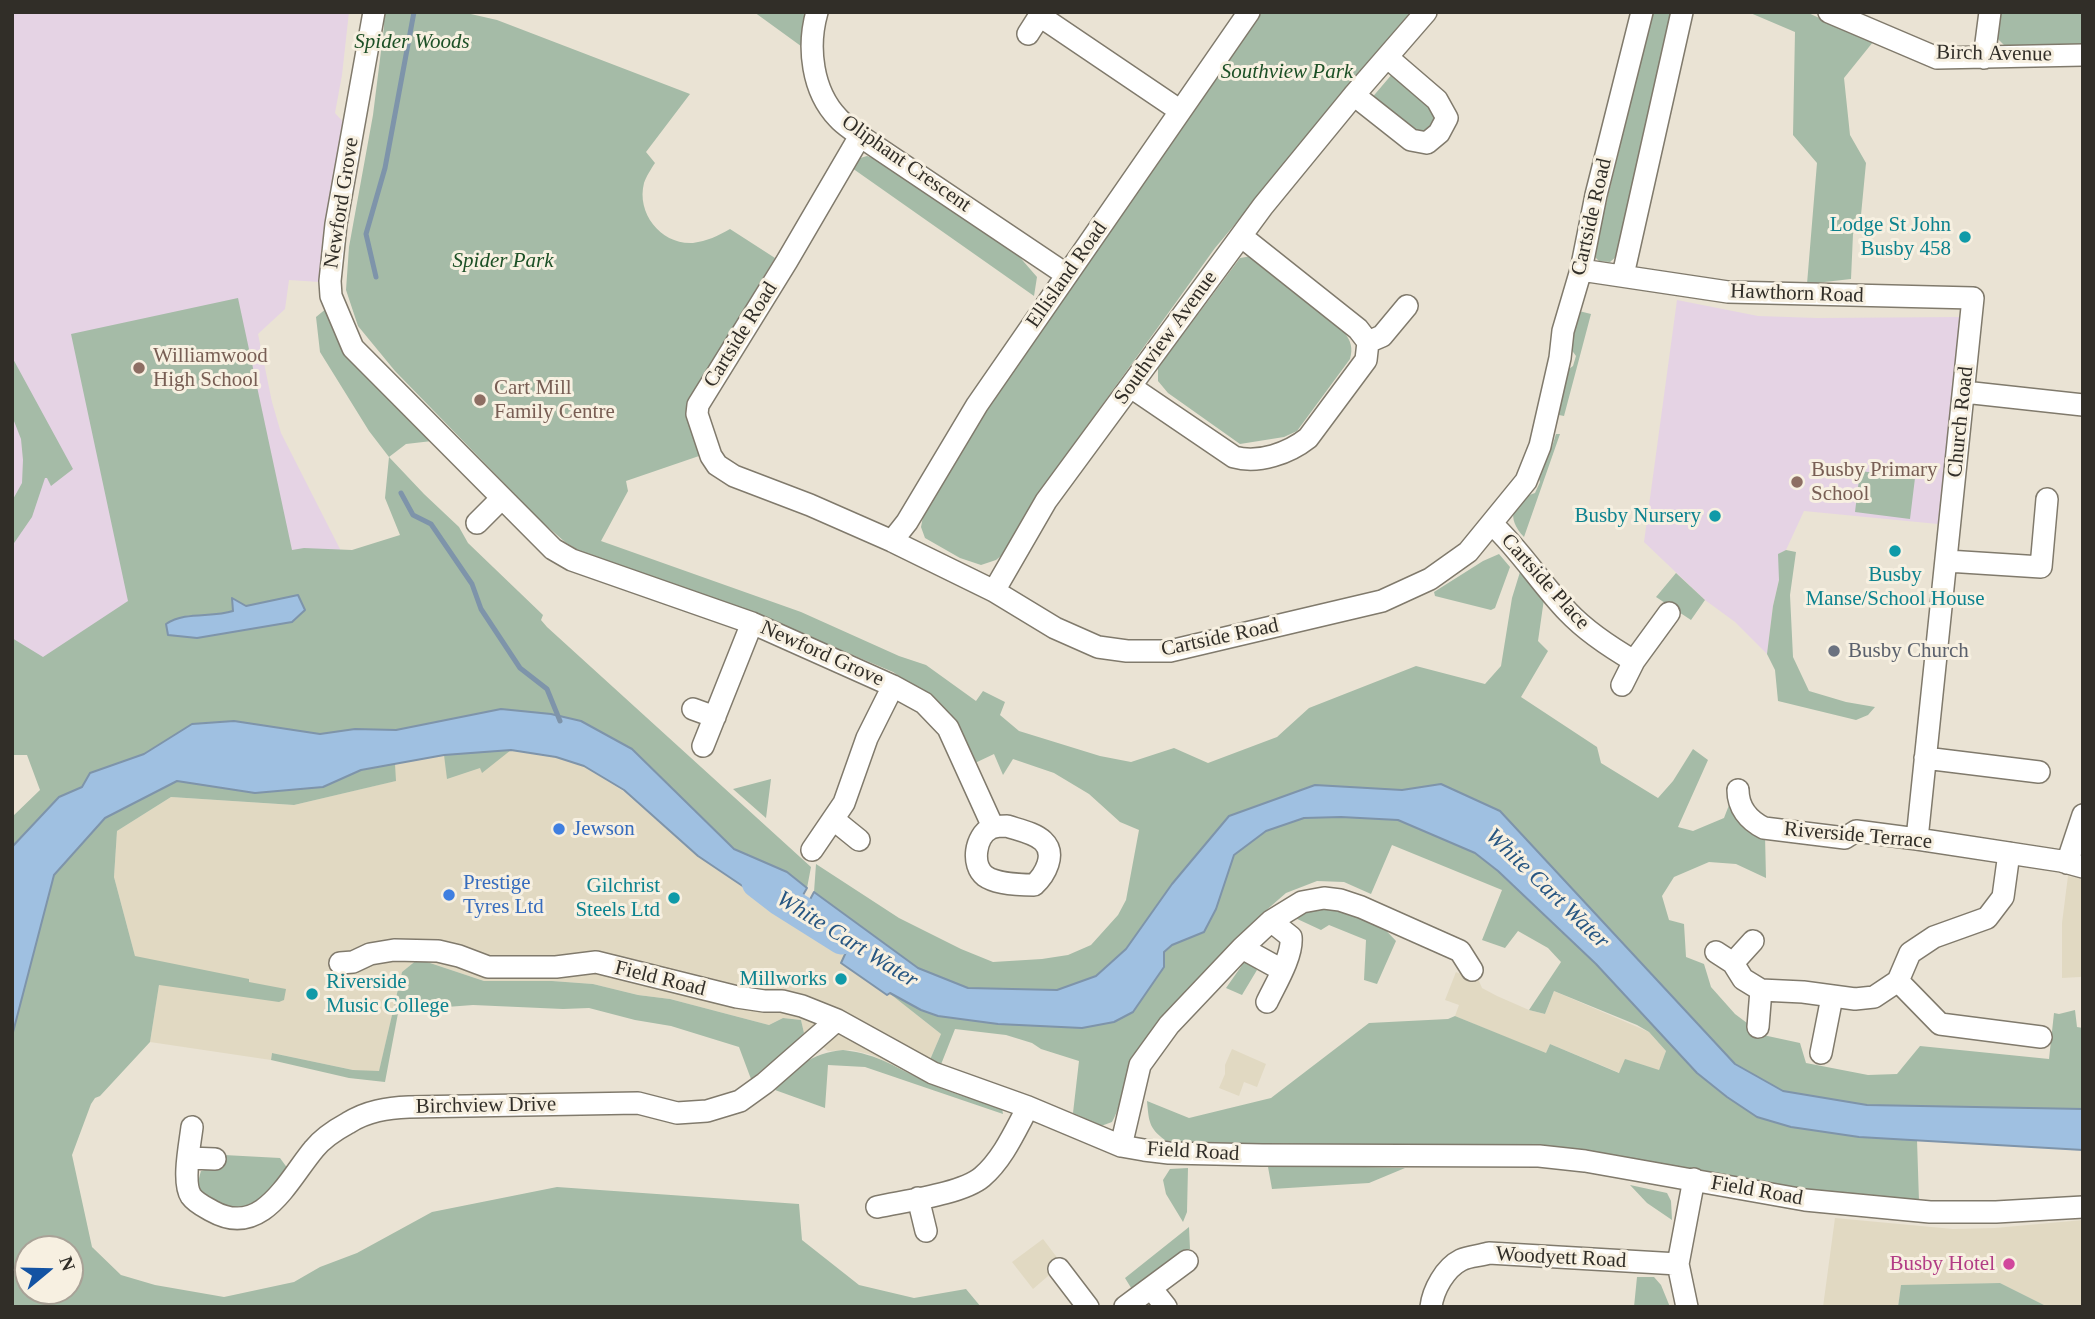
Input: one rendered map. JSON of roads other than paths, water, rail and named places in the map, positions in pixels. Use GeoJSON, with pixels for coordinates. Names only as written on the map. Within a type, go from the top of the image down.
{"type":"FeatureCollection","features":[{"type":"Feature","properties":{"kind":"street","name":"Newford Grove"},"geometry":{"type":"LineString","coordinates":[[374,12],[336,224],[330,281],[331,296],[353,348],[553,549],[572,560],[752,623],[892,685],[924,704],[948,728],[993,827]]}},
{"type":"Feature","properties":{"kind":"street","name":"Oliphant Crescent"},"geometry":{"type":"LineString","coordinates":[[817,12],[813,60],[820,92],[838,119],[1068,275]]}},
{"type":"Feature","properties":{"kind":"street","name":"Ellisland Road"},"geometry":{"type":"LineString","coordinates":[[892,541],[907,522],[976,405],[1249,12]]}},
{"type":"Feature","properties":{"kind":"street","name":"Southview Avenue"},"geometry":{"type":"LineString","coordinates":[[994,592],[1046,501],[1263,206],[1354,94],[1426,12]]}},
{"type":"Feature","properties":{"kind":"street","name":"Cartside Road"},"geometry":{"type":"LineString","coordinates":[[860,136],[698,405],[698,414],[716,465],[734,476],[892,541],[994,592],[1055,628],[1098,647],[1151,653],[1170,651],[1382,601],[1430,579],[1468,552],[1526,481],[1540,446],[1560,358],[1563,331],[1581,270],[1596,195],[1642,12]]}},
{"type":"Feature","properties":{"kind":"street"},"geometry":{"type":"LineString","coordinates":[[1623,275],[1682,12]]}},
{"type":"Feature","properties":{"kind":"street","name":"Birch Avenue"},"geometry":{"type":"LineString","coordinates":[[1829,12],[1937,58],[2083,55]]}},
{"type":"Feature","properties":{"kind":"street"},"geometry":{"type":"LineString","coordinates":[[1984,58],[1990,12]]}},
{"type":"Feature","properties":{"kind":"street"},"geometry":{"type":"LineString","coordinates":[[1037,21],[1179,110]]}},
{"type":"Feature","properties":{"kind":"street"},"geometry":{"type":"LineString","coordinates":[[1354,94],[1411,140],[1427,143],[1439,133],[1447,118],[1437,100],[1387,57]]}},
{"type":"Feature","properties":{"kind":"street"},"geometry":{"type":"LineString","coordinates":[[1131,387],[1234,457],[1245,461],[1296,448],[1308,438],[1366,360],[1368,342],[1358,329],[1241,236]]}},
{"type":"Feature","properties":{"kind":"street","name":"Hawthorn Road"},"geometry":{"type":"LineString","coordinates":[[1581,270],[1728,292],[1973,299]]}},
{"type":"Feature","properties":{"kind":"street","name":"Church Road"},"geometry":{"type":"LineString","coordinates":[[1916,839],[1973,299]]}},
{"type":"Feature","properties":{"kind":"street"},"geometry":{"type":"LineString","coordinates":[[1368,342],[1382,336],[1407,306]]}},
{"type":"Feature","properties":{"kind":"street"},"geometry":{"type":"LineString","coordinates":[[1965,392],[2083,405]]}},
{"type":"Feature","properties":{"kind":"street"},"geometry":{"type":"LineString","coordinates":[[477,523],[502,498]]}},
{"type":"Feature","properties":{"kind":"street"},"geometry":{"type":"LineString","coordinates":[[1947,561],[2041,567],[2047,499]]}},
{"type":"Feature","properties":{"kind":"street","name":"Cartside Place"},"geometry":{"type":"LineString","coordinates":[[1492,524],[1509,540],[1568,613],[1613,649],[1634,661]]}},
{"type":"Feature","properties":{"kind":"street"},"geometry":{"type":"LineString","coordinates":[[1622,685],[1634,661],[1669,613]]}},
{"type":"Feature","properties":{"kind":"street","name":"Newford Grove"},"geometry":{"type":"LineString","coordinates":[[704,746],[752,623]]}},
{"type":"Feature","properties":{"kind":"street","name":"Newford Grove"},"geometry":{"type":"LineString","coordinates":[[812,850],[844,803],[867,738],[892,685]]}},
{"type":"Feature","properties":{"kind":"street"},"geometry":{"type":"LineString","coordinates":[[693,709],[715,717]]}},
{"type":"Feature","properties":{"kind":"street"},"geometry":{"type":"LineString","coordinates":[[1925,758],[2039,772]]}},
{"type":"Feature","properties":{"kind":"street","name":"Riverside Terrace"},"geometry":{"type":"LineString","coordinates":[[1738,790],[1738,802],[1753,823],[1764,828],[1845,838],[1856,831],[2075,865]]}},
{"type":"Feature","properties":{"kind":"street"},"geometry":{"type":"LineString","coordinates":[[2075,865],[2083,815]]}},
{"type":"Feature","properties":{"kind":"street"},"geometry":{"type":"LineString","coordinates":[[833,819],[859,840]]}},
{"type":"Feature","properties":{"kind":"street"},"geometry":{"type":"LineString","coordinates":[[1753,941],[1725,957],[1743,979],[1761,990],[1855,999],[1874,997],[1898,981],[1910,953],[1934,937],[1987,918],[2003,897],[2009,853]]}},
{"type":"Feature","properties":{"kind":"street"},"geometry":{"type":"LineString","coordinates":[[1121,1146],[1140,1065],[1169,1025],[1242,947],[1271,921],[1302,902],[1324,898],[1340,900],[1460,951],[1472,970]]}},
{"type":"Feature","properties":{"kind":"street"},"geometry":{"type":"LineString","coordinates":[[1267,1002],[1291,943],[1291,937],[1271,921]]}},
{"type":"Feature","properties":{"kind":"street"},"geometry":{"type":"LineString","coordinates":[[1242,947],[1282,970]]}},
{"type":"Feature","properties":{"kind":"street","name":"Field Road"},"geometry":{"type":"LineString","coordinates":[[340,963],[394,950],[438,951],[488,967],[556,967],[596,962],[737,997],[764,1001],[782,1000],[837,1020],[933,1073],[1028,1107],[1121,1146],[1169,1153],[1262,1156],[1539,1156],[1585,1161],[1805,1200],[1930,1212],[1996,1212],[2083,1207]]}},
{"type":"Feature","properties":{"kind":"street"},"geometry":{"type":"LineString","coordinates":[[1898,981],[1940,1024],[2041,1037]]}},
{"type":"Feature","properties":{"kind":"street"},"geometry":{"type":"LineString","coordinates":[[1758,1027],[1761,990]]}},
{"type":"Feature","properties":{"kind":"street"},"geometry":{"type":"LineString","coordinates":[[1821,1054],[1832,996]]}},
{"type":"Feature","properties":{"kind":"street","name":"Birchview Drive"},"geometry":{"type":"LineString","coordinates":[[192,1127],[187,1177],[190,1195],[199,1204],[217,1214],[243,1219],[255,1215],[275,1200],[316,1147],[348,1123],[366,1114],[386,1108],[409,1107],[638,1103],[677,1113],[707,1111],[740,1101],[765,1083],[837,1020]]}},
{"type":"Feature","properties":{"kind":"street"},"geometry":{"type":"LineString","coordinates":[[877,1207],[970,1185],[983,1176],[1003,1153],[1028,1107]]}},
{"type":"Feature","properties":{"kind":"street"},"geometry":{"type":"LineString","coordinates":[[189,1158],[215,1159]]}},
{"type":"Feature","properties":{"kind":"street"},"geometry":{"type":"LineString","coordinates":[[1686,1307],[1678,1264],[1694,1180]]}},
{"type":"Feature","properties":{"kind":"street"},"geometry":{"type":"LineString","coordinates":[[918,1198],[926,1231]]}},
{"type":"Feature","properties":{"kind":"street","name":"Woodyett Road"},"geometry":{"type":"LineString","coordinates":[[1431,1307],[1432,1297],[1444,1276],[1460,1261],[1489,1253],[1678,1264]]}},
{"type":"Feature","properties":{"kind":"street"},"geometry":{"type":"LineString","coordinates":[[1125,1307],[1187,1262]]}},
{"type":"Feature","properties":{"kind":"street"},"geometry":{"type":"LineString","coordinates":[[1059,1269],[1088,1307]]}},
{"type":"Feature","properties":{"kind":"street"},"geometry":{"type":"LineString","coordinates":[[1151,1288],[1166,1307]]}},
{"type":"Feature","properties":{"kind":"water"},"geometry":{"type":"Polygon","coordinates":[[[298,595],[305,610],[292,622],[197,638],[168,635],[166,624],[182,617],[233,611],[232,598],[246,606],[298,595]]]}},
{"type":"Feature","properties":{"kind":"water"},"geometry":{"type":"Polygon","coordinates":[[[501,709],[551,714],[581,721],[632,749],[734,849],[787,872],[807,888],[790,918],[698,856],[624,790],[584,766],[556,757],[511,750],[444,755],[361,770],[323,787],[255,793],[177,781],[105,818],[54,875],[12,1036],[12,847],[59,797],[82,787],[90,773],[144,754],[192,724],[234,721],[320,734],[355,729],[396,730],[501,709]]]}},
{"type":"Feature","properties":{"kind":"water"},"geometry":{"type":"Polygon","coordinates":[[[1441,784],[1500,811],[1735,1064],[1783,1091],[1867,1105],[2083,1109],[2083,1150],[1859,1137],[1791,1127],[1757,1117],[1697,1073],[1596,964],[1498,871],[1475,853],[1398,820],[1304,818],[1266,831],[1234,855],[1216,909],[1204,932],[1172,945],[1164,952],[1164,967],[1133,1012],[1114,1022],[1082,1028],[998,1024],[938,1016],[921,1010],[890,993],[887,995],[841,963],[847,950],[798,922],[814,892],[918,968],[968,988],[1057,990],[1096,976],[1126,949],[1172,884],[1229,816],[1315,785],[1402,790],[1441,784]]]}},
{"type":"Feature","properties":{"kind":"waterway"},"geometry":{"type":"LineString","coordinates":[[376,277],[366,234],[385,168],[414,12]]}},
{"type":"Feature","properties":{"kind":"waterway"},"geometry":{"type":"LineString","coordinates":[[401,493],[413,515],[431,524],[472,584],[481,609],[520,668],[547,689],[560,721]]}},
{"type":"Feature","properties":{"kind":"waterway","name":"White Cart Water"},"geometry":{"type":"LineString","coordinates":[[758,882],[842,938]]}},
{"type":"Feature","properties":{"kind":"place","name":"Lodge St John Busby 458"},"geometry":{"type":"Point","coordinates":[1965,237]}},
{"type":"Feature","properties":{"kind":"place","name":"Williamwood High School"},"geometry":{"type":"Point","coordinates":[139,368]}},
{"type":"Feature","properties":{"kind":"place","name":"Cart Mill Family Centre"},"geometry":{"type":"Point","coordinates":[480,400]}},
{"type":"Feature","properties":{"kind":"place","name":"Busby Primary School"},"geometry":{"type":"Point","coordinates":[1797,482]}},
{"type":"Feature","properties":{"kind":"place","name":"Busby Nursery"},"geometry":{"type":"Point","coordinates":[1715,516]}},
{"type":"Feature","properties":{"kind":"place","name":"Busby Manse/School House"},"geometry":{"type":"Point","coordinates":[1895,551]}},
{"type":"Feature","properties":{"kind":"place","name":"Busby Church"},"geometry":{"type":"Point","coordinates":[1834,651]}},
{"type":"Feature","properties":{"kind":"place","name":"Jewson"},"geometry":{"type":"Point","coordinates":[559,829]}},
{"type":"Feature","properties":{"kind":"place","name":"Prestige Tyres Ltd"},"geometry":{"type":"Point","coordinates":[449,895]}},
{"type":"Feature","properties":{"kind":"place","name":"Gilchrist Steels Ltd"},"geometry":{"type":"Point","coordinates":[674,898]}},
{"type":"Feature","properties":{"kind":"place","name":"Millworks"},"geometry":{"type":"Point","coordinates":[841,979]}},
{"type":"Feature","properties":{"kind":"place","name":"Riverside Music College"},"geometry":{"type":"Point","coordinates":[312,994]}},
{"type":"Feature","properties":{"kind":"place","name":"Busby Hotel"},"geometry":{"type":"Point","coordinates":[2009,1264]}},
{"type":"Feature","properties":{"kind":"park label","name":"Spider Woods"},"geometry":{"type":"Point","coordinates":[412,42]}},
{"type":"Feature","properties":{"kind":"park label","name":"Southview Park"},"geometry":{"type":"Point","coordinates":[1287,72]}},
{"type":"Feature","properties":{"kind":"park label","name":"Spider Park"},"geometry":{"type":"Point","coordinates":[503,261]}}]}
